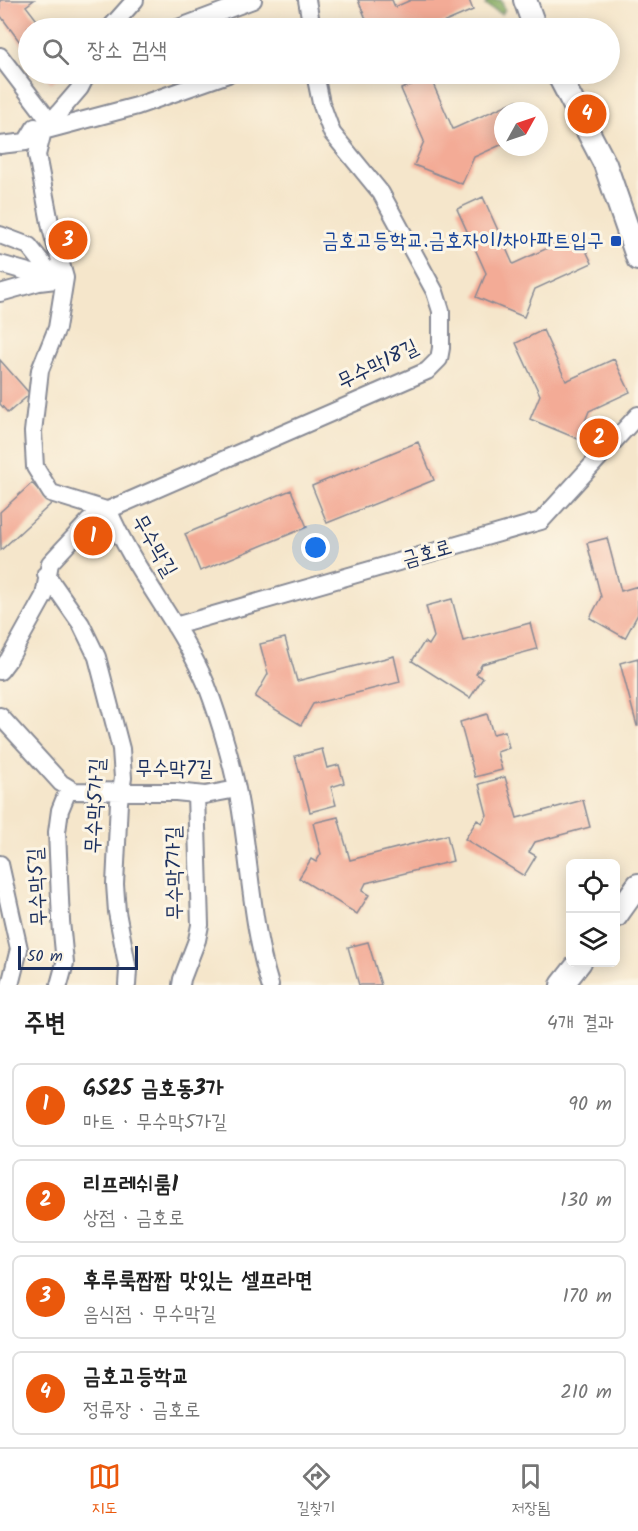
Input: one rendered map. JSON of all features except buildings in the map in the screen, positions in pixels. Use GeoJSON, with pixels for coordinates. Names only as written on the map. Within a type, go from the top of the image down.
{"type":"FeatureCollection","features":[{"type":"Feature","properties":{"kind":"street"},"geometry":{"type":"LineString","coordinates":[[119,18],[135,0]]}},
{"type":"Feature","properties":{"kind":"street"},"geometry":{"type":"LineString","coordinates":[[205,18],[254,0]]}},
{"type":"Feature","properties":{"kind":"street"},"geometry":{"type":"LineString","coordinates":[[307,0],[310,18]]}},
{"type":"Feature","properties":{"kind":"street"},"geometry":{"type":"LineString","coordinates":[[525,0],[531,18]]}},
{"type":"Feature","properties":{"kind":"street"},"geometry":{"type":"LineString","coordinates":[[0,56],[18,80]]}},
{"type":"Feature","properties":{"kind":"street"},"geometry":{"type":"LineString","coordinates":[[21,84],[48,119],[43,131]]}},
{"type":"Feature","properties":{"kind":"street"},"geometry":{"type":"LineString","coordinates":[[43,131],[82,84]]}},
{"type":"Feature","properties":{"kind":"street"},"geometry":{"type":"LineString","coordinates":[[0,145],[26,142],[35,127],[43,131],[137,106],[200,84]]}},
{"type":"Feature","properties":{"kind":"street","name":"무수막18길"},"geometry":{"type":"LineString","coordinates":[[109,511],[427,371],[438,359],[441,348],[441,311],[435,292],[381,193],[332,133],[317,84]]}},
{"type":"Feature","properties":{"kind":"street"},"geometry":{"type":"LineString","coordinates":[[563,84],[605,164],[638,259]]}},
{"type":"Feature","properties":{"kind":"street","name":"무수막길"},"geometry":{"type":"LineString","coordinates":[[43,131],[37,155],[51,228],[56,280],[57,328],[40,370],[33,432],[35,467],[51,493],[109,511],[118,533],[175,626],[207,687],[237,789],[261,954],[270,985]]}},
{"type":"Feature","properties":{"kind":"street"},"geometry":{"type":"LineString","coordinates":[[0,235],[29,246],[56,280]]}},
{"type":"Feature","properties":{"kind":"street"},"geometry":{"type":"LineString","coordinates":[[0,264],[56,280]]}},
{"type":"Feature","properties":{"kind":"street"},"geometry":{"type":"LineString","coordinates":[[0,293],[56,280]]}},
{"type":"Feature","properties":{"kind":"street","name":"금호로"},"geometry":{"type":"LineString","coordinates":[[175,626],[541,521],[638,416]]}},
{"type":"Feature","properties":{"kind":"street"},"geometry":{"type":"LineString","coordinates":[[0,671],[44,596],[46,574],[50,563],[89,520],[109,511]]}},
{"type":"Feature","properties":{"kind":"street","name":"무수막5가길"},"geometry":{"type":"LineString","coordinates":[[46,574],[81,624],[97,657],[121,749],[123,777],[120,792],[115,884],[117,912],[128,970],[127,985]]}},
{"type":"Feature","properties":{"kind":"street"},"geometry":{"type":"LineString","coordinates":[[0,717],[69,789]]}},
{"type":"Feature","properties":{"kind":"street","name":"무수막7길"},"geometry":{"type":"LineString","coordinates":[[69,789],[205,795],[237,789]]}},
{"type":"Feature","properties":{"kind":"street","name":"무수막5길"},"geometry":{"type":"LineString","coordinates":[[59,985],[65,963],[57,832],[60,810],[69,789]]}},
{"type":"Feature","properties":{"kind":"street","name":"무수막7가길"},"geometry":{"type":"LineString","coordinates":[[182,985],[200,925],[196,794]]}},
{"type":"Feature","properties":{"kind":"street"},"geometry":{"type":"LineString","coordinates":[[0,864],[19,949],[10,985]]}},
{"type":"Feature","properties":{"kind":"street"},"geometry":{"type":"LineString","coordinates":[[617,913],[638,885]]}},
{"type":"Feature","properties":{"kind":"street"},"geometry":{"type":"LineString","coordinates":[[562,985],[577,967]]}},
{"type":"Feature","properties":{"kind":"green space"},"geometry":{"type":"Polygon","coordinates":[[[488,0],[501,0],[505,9],[502,14],[485,5],[488,0]]]}},
{"type":"Feature","properties":{"kind":"place","name":"금호고등학교"},"geometry":{"type":"Point","coordinates":[587,114]}},
{"type":"Feature","properties":{"kind":"place","name":"후루룩짭짭 맛있는 셀프라면"},"geometry":{"type":"Point","coordinates":[68,240]}},
{"type":"Feature","properties":{"kind":"place","name":"금호고등학교.금호자이1차아파트입구"},"geometry":{"type":"Point","coordinates":[616,241]}},
{"type":"Feature","properties":{"kind":"place","name":"리프레쉬룸1"},"geometry":{"type":"Point","coordinates":[599,438]}},
{"type":"Feature","properties":{"kind":"place","name":"GS25 금호동3가"},"geometry":{"type":"Point","coordinates":[93,536]}}]}
